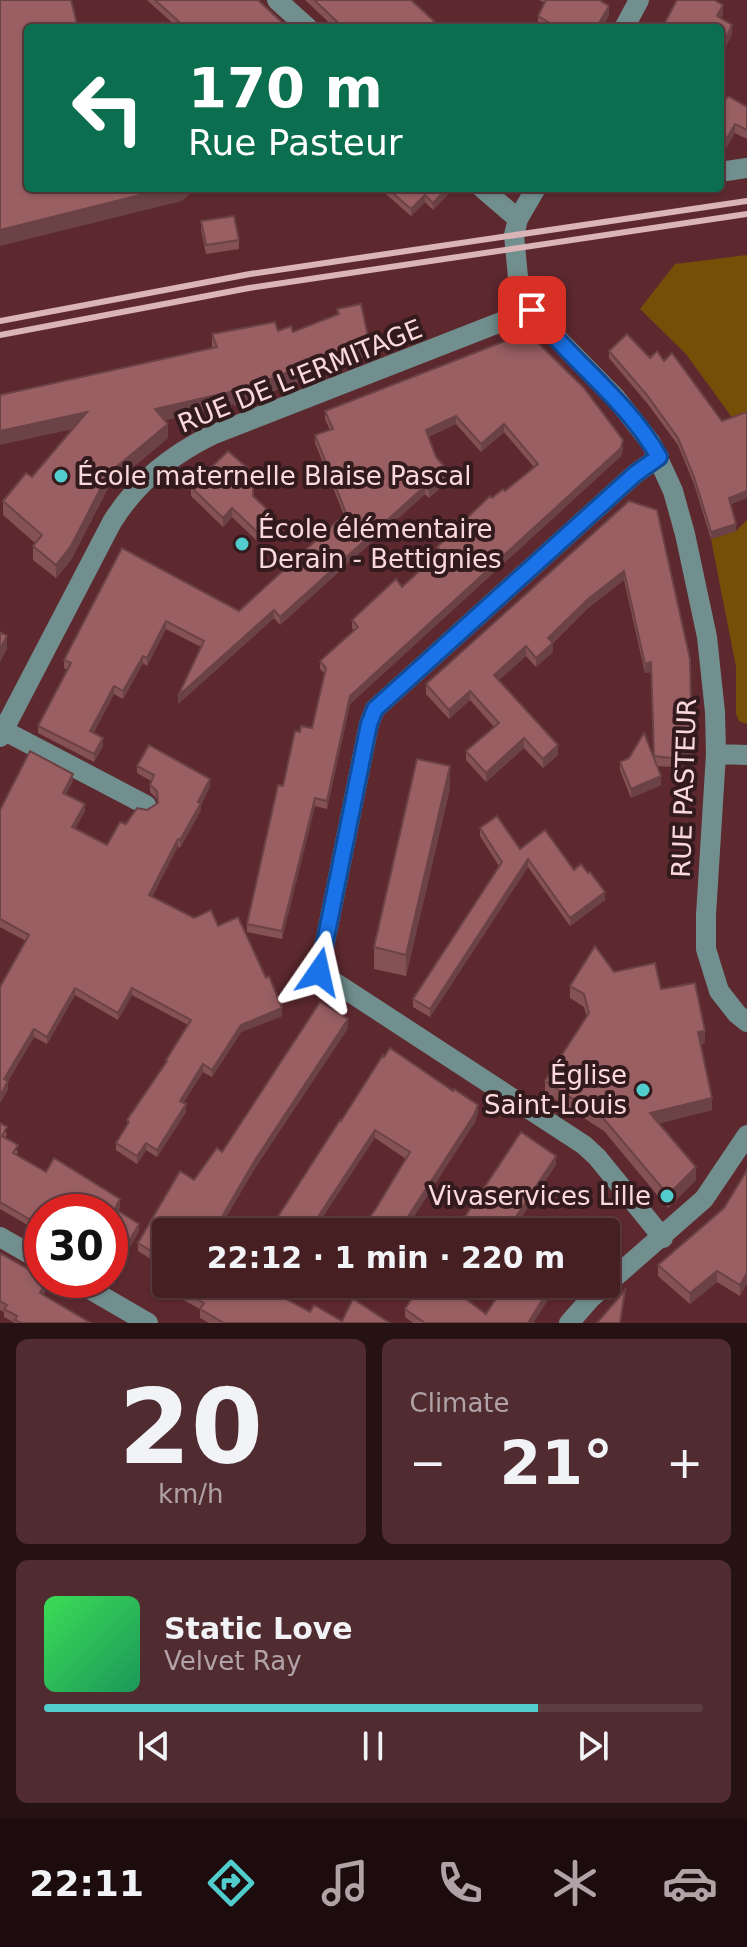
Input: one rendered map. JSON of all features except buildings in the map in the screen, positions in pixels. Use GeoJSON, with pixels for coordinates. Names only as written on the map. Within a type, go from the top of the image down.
{"type":"FeatureCollection","features":[{"type":"Feature","properties":{"kind":"street"},"geometry":{"type":"LineString","coordinates":[[277,0],[304,24]]}},
{"type":"Feature","properties":{"kind":"street"},"geometry":{"type":"LineString","coordinates":[[626,24],[639,0]]}},
{"type":"Feature","properties":{"kind":"street"},"geometry":{"type":"LineString","coordinates":[[724,171],[747,168]]}},
{"type":"Feature","properties":{"kind":"street"},"geometry":{"type":"LineString","coordinates":[[487,192],[518,219]]}},
{"type":"Feature","properties":{"kind":"street"},"geometry":{"type":"LineString","coordinates":[[532,310],[516,266],[514,235],[518,219],[534,192]]}},
{"type":"Feature","properties":{"kind":"street","name":"RUE PASTEUR"},"geometry":{"type":"LineString","coordinates":[[532,310],[643,430],[659,457],[679,513],[703,615],[713,689],[716,754],[706,949],[719,991],[747,1022]]}},
{"type":"Feature","properties":{"kind":"street","name":"RUE DE L'ERMITAGE"},"geometry":{"type":"LineString","coordinates":[[2,734],[112,522],[124,504],[156,471],[184,449],[212,435],[532,310]]}},
{"type":"Feature","properties":{"kind":"street"},"geometry":{"type":"LineString","coordinates":[[659,457],[635,474],[375,709],[369,724],[319,972],[584,1145],[663,1238]]}},
{"type":"Feature","properties":{"kind":"street"},"geometry":{"type":"LineString","coordinates":[[2,734],[146,805]]}},
{"type":"Feature","properties":{"kind":"street"},"geometry":{"type":"LineString","coordinates":[[716,754],[747,755]]}},
{"type":"Feature","properties":{"kind":"street"},"geometry":{"type":"LineString","coordinates":[[569,1323],[591,1298],[704,1199],[747,1135]]}},
{"type":"Feature","properties":{"kind":"street"},"geometry":{"type":"LineString","coordinates":[[0,1237],[24,1251]]}},
{"type":"Feature","properties":{"kind":"street"},"geometry":{"type":"LineString","coordinates":[[105,1298],[148,1323]]}},
{"type":"Feature","properties":{"kind":"shaded area"},"geometry":{"type":"Polygon","coordinates":[[[747,255],[747,419],[736,423],[686,354],[640,309],[675,264],[747,255]]]}},
{"type":"Feature","properties":{"kind":"shaded area"},"geometry":{"type":"Polygon","coordinates":[[[747,520],[747,724],[739,721],[736,714],[736,667],[711,539],[736,531],[747,520]]]}},
{"type":"Feature","properties":{"kind":"railway"},"geometry":{"type":"LineString","coordinates":[[0,321],[250,274],[747,201]]}},
{"type":"Feature","properties":{"kind":"railway"},"geometry":{"type":"LineString","coordinates":[[0,335],[249,288],[747,214]]}},
{"type":"Feature","properties":{"kind":"place","name":"École maternelle Blaise Pascal"},"geometry":{"type":"Point","coordinates":[61,476]}},
{"type":"Feature","properties":{"kind":"place","name":"École élémentaire Derain - Bettignies"},"geometry":{"type":"Point","coordinates":[242,544]}},
{"type":"Feature","properties":{"kind":"place","name":"Église Saint-Louis"},"geometry":{"type":"Point","coordinates":[643,1090]}},
{"type":"Feature","properties":{"kind":"place","name":"Vivaservices Lille"},"geometry":{"type":"Point","coordinates":[667,1196]}},
{"type":"Feature","properties":{"kind":"route"},"geometry":{"type":"LineString","coordinates":[[319,972],[370,718],[375,709],[635,474],[659,457],[643,430],[615,397],[532,310]]}}]}
